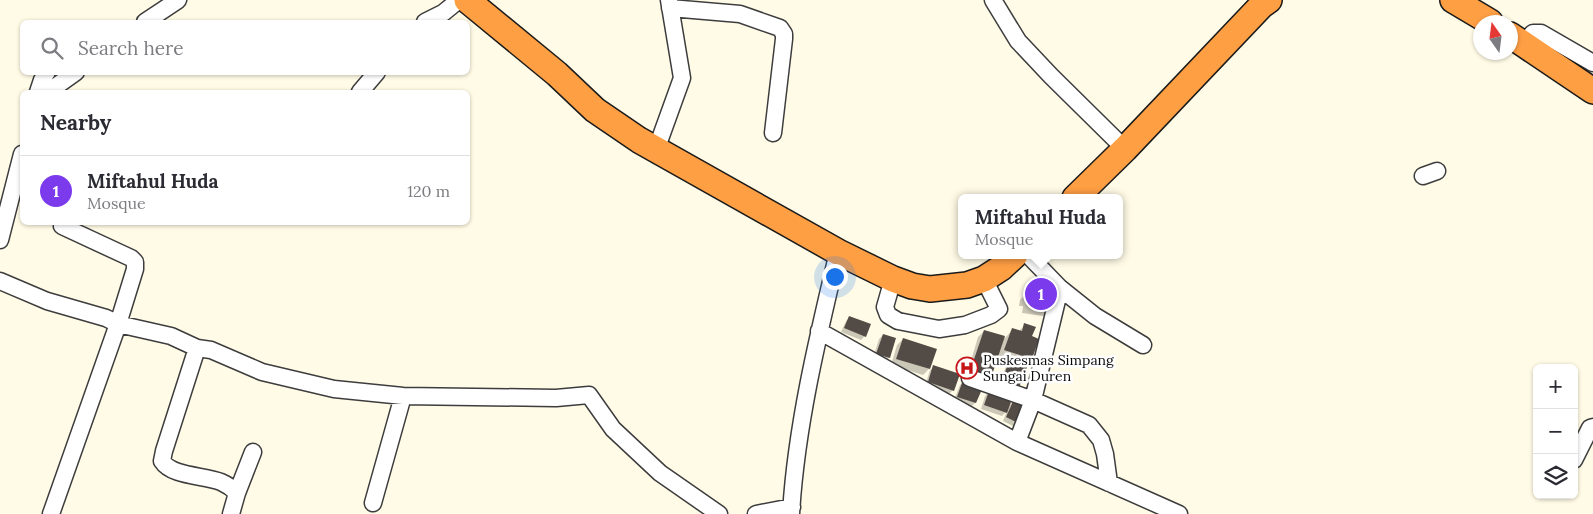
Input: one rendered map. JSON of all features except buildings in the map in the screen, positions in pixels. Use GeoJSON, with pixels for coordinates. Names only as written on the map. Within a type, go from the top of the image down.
{"type":"FeatureCollection","features":[{"type":"Feature","properties":{"kind":"highway"},"geometry":{"type":"LineString","coordinates":[[467,0],[557,74],[595,110],[656,150],[838,252],[893,279],[912,286],[930,289],[966,285],[984,279],[1002,268],[1011,259]]}},
{"type":"Feature","properties":{"kind":"highway"},"geometry":{"type":"LineString","coordinates":[[1079,194],[1269,0]]}},
{"type":"Feature","properties":{"kind":"highway"},"geometry":{"type":"LineString","coordinates":[[1453,0],[1478,15]]}},
{"type":"Feature","properties":{"kind":"highway"},"geometry":{"type":"LineString","coordinates":[[1518,40],[1590,76]]}},
{"type":"Feature","properties":{"kind":"street"},"geometry":{"type":"LineString","coordinates":[[148,20],[178,0]]}},
{"type":"Feature","properties":{"kind":"street"},"geometry":{"type":"LineString","coordinates":[[429,20],[443,13],[459,0]]}},
{"type":"Feature","properties":{"kind":"street"},"geometry":{"type":"LineString","coordinates":[[994,0],[1018,41],[1125,149]]}},
{"type":"Feature","properties":{"kind":"street"},"geometry":{"type":"LineString","coordinates":[[656,150],[682,78],[670,4],[722,6],[780,28],[784,34],[773,133]]}},
{"type":"Feature","properties":{"kind":"street"},"geometry":{"type":"LineString","coordinates":[[39,90],[46,75]]}},
{"type":"Feature","properties":{"kind":"street"},"geometry":{"type":"LineString","coordinates":[[50,90],[69,75]]}},
{"type":"Feature","properties":{"kind":"street"},"geometry":{"type":"LineString","coordinates":[[362,90],[374,75]]}},
{"type":"Feature","properties":{"kind":"street"},"geometry":{"type":"LineString","coordinates":[[0,240],[4,209],[20,160]]}},
{"type":"Feature","properties":{"kind":"street"},"geometry":{"type":"LineString","coordinates":[[51,514],[136,269],[131,258],[62,226]]}},
{"type":"Feature","properties":{"kind":"street"},"geometry":{"type":"LineString","coordinates":[[756,514],[792,510],[797,453],[819,331],[838,252]]}},
{"type":"Feature","properties":{"kind":"street"},"geometry":{"type":"LineString","coordinates":[[1032,259],[1060,288],[1095,316],[1143,345]]}},
{"type":"Feature","properties":{"kind":"street"},"geometry":{"type":"LineString","coordinates":[[893,279],[885,306],[888,315],[898,321],[939,328],[966,325],[991,315],[999,309],[984,279]]}},
{"type":"Feature","properties":{"kind":"street"},"geometry":{"type":"LineString","coordinates":[[0,281],[47,301],[106,318],[118,324],[170,336],[197,348],[211,350],[262,372],[289,380],[334,389],[403,396],[564,398],[589,395],[612,429],[660,473],[719,514]]}},
{"type":"Feature","properties":{"kind":"street"},"geometry":{"type":"LineString","coordinates":[[1017,442],[1033,400],[1060,288]]}},
{"type":"Feature","properties":{"kind":"street"},"geometry":{"type":"LineString","coordinates":[[819,331],[1017,442],[1179,514]]}},
{"type":"Feature","properties":{"kind":"street"},"geometry":{"type":"LineString","coordinates":[[197,348],[162,461],[167,466],[187,474],[219,481],[230,486],[238,493]]}},
{"type":"Feature","properties":{"kind":"street"},"geometry":{"type":"LineString","coordinates":[[970,378],[1033,400],[1089,425],[1101,440],[1109,483]]}},
{"type":"Feature","properties":{"kind":"street"},"geometry":{"type":"LineString","coordinates":[[373,503],[403,396]]}},
{"type":"Feature","properties":{"kind":"street"},"geometry":{"type":"LineString","coordinates":[[1577,454],[1590,428],[1593,427]]}},
{"type":"Feature","properties":{"kind":"street"},"geometry":{"type":"LineString","coordinates":[[231,514],[253,452]]}},
{"type":"Feature","properties":{"kind":"place","name":"Miftahul Huda"},"geometry":{"type":"Point","coordinates":[1041,294]}},
{"type":"Feature","properties":{"kind":"place","name":"Puskesmas Simpang Sungai Duren"},"geometry":{"type":"Point","coordinates":[967,368]}}]}
